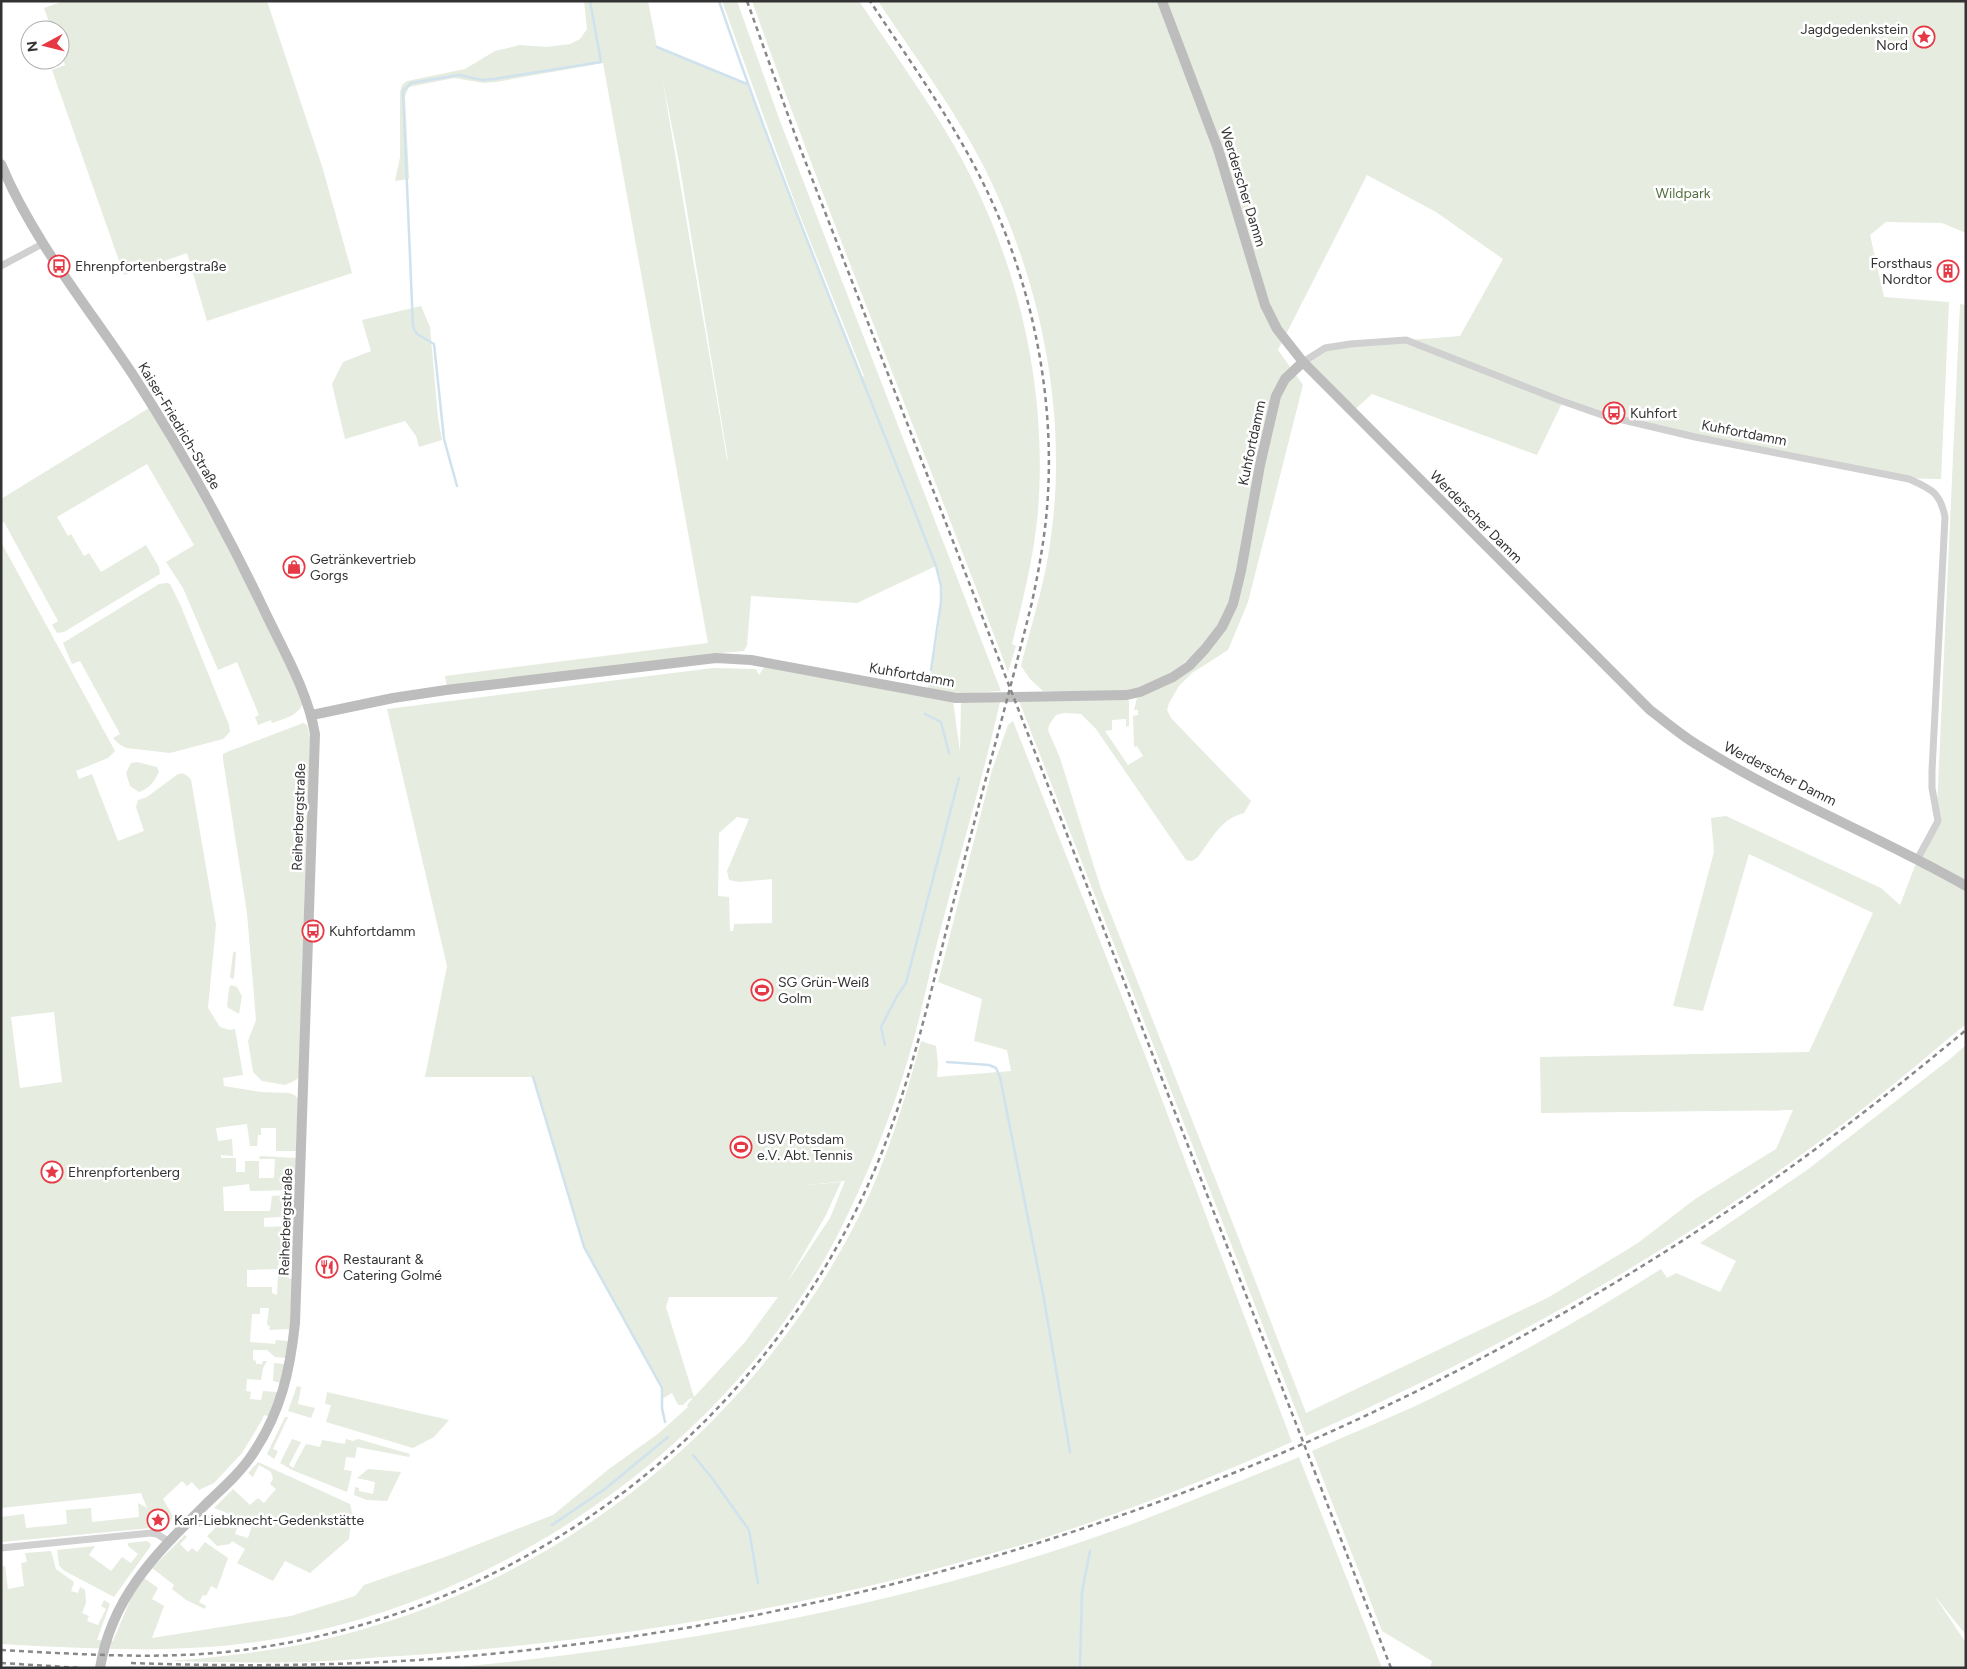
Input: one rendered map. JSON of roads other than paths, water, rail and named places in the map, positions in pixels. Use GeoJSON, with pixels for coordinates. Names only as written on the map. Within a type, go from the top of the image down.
{"type":"FeatureCollection","features":[{"type":"Feature","properties":{"kind":"street","name":"Werderscher Damm"},"geometry":{"type":"LineString","coordinates":[[1162,1],[1218,149],[1266,304],[1277,329],[1303,362],[1650,710],[1698,746],[1752,777],[1918,858],[1966,886]]}},
{"type":"Feature","properties":{"kind":"street","name":"Kaiser-Friedrich-Straße"},"geometry":{"type":"LineString","coordinates":[[1,164],[16,196],[44,243],[135,379],[191,470],[242,564],[312,715]]}},
{"type":"Feature","properties":{"kind":"street"},"geometry":{"type":"LineString","coordinates":[[1,266],[44,243]]}},
{"type":"Feature","properties":{"kind":"street","name":"Kuhfortdamm"},"geometry":{"type":"LineString","coordinates":[[312,715],[438,691],[716,658],[751,660],[956,698],[1105,696],[1140,692],[1173,677],[1189,666],[1222,627],[1232,604],[1241,571],[1260,465],[1276,396],[1285,379],[1303,362],[1325,348],[1350,344],[1406,340],[1602,415],[1695,437],[1909,479],[1935,493],[1942,502],[1945,517],[1932,771],[1932,788],[1938,821],[1918,858]]}},
{"type":"Feature","properties":{"kind":"street","name":"Reiherbergstraße"},"geometry":{"type":"LineString","coordinates":[[100,1668],[106,1640],[127,1594],[140,1574],[168,1541],[219,1491],[254,1453],[281,1398],[291,1363],[296,1323],[303,1123],[315,734],[312,715]]}},
{"type":"Feature","properties":{"kind":"street"},"geometry":{"type":"LineString","coordinates":[[1,1548],[151,1533],[157,1534],[168,1541]]}},
{"type":"Feature","properties":{"kind":"waterway"},"geometry":{"type":"LineString","coordinates":[[457,486],[444,439],[434,344],[417,334],[413,327],[403,91],[411,83],[459,75],[482,80],[494,79],[601,62],[590,1]]}},
{"type":"Feature","properties":{"kind":"waterway"},"geometry":{"type":"LineString","coordinates":[[719,1],[797,214],[936,566],[941,586],[941,602],[931,670]]}},
{"type":"Feature","properties":{"kind":"waterway"},"geometry":{"type":"LineString","coordinates":[[657,47],[747,84]]}},
{"type":"Feature","properties":{"kind":"waterway"},"geometry":{"type":"LineString","coordinates":[[925,714],[941,722],[949,753]]}},
{"type":"Feature","properties":{"kind":"waterway"},"geometry":{"type":"LineString","coordinates":[[885,1045],[881,1027],[906,983],[959,778]]}},
{"type":"Feature","properties":{"kind":"waterway"},"geometry":{"type":"LineString","coordinates":[[947,1062],[989,1065],[996,1068],[1000,1077],[1044,1299],[1070,1452]]}},
{"type":"Feature","properties":{"kind":"waterway"},"geometry":{"type":"LineString","coordinates":[[533,1077],[584,1247],[662,1388],[662,1408],[665,1422]]}},
{"type":"Feature","properties":{"kind":"waterway"},"geometry":{"type":"LineString","coordinates":[[552,1525],[605,1489],[668,1437]]}},
{"type":"Feature","properties":{"kind":"waterway"},"geometry":{"type":"LineString","coordinates":[[693,1455],[749,1530],[758,1583]]}},
{"type":"Feature","properties":{"kind":"waterway"},"geometry":{"type":"LineString","coordinates":[[1080,1668],[1082,1592],[1090,1551]]}},
{"type":"Feature","properties":{"kind":"railway"},"geometry":{"type":"LineString","coordinates":[[747,1],[797,140],[1391,1668]]}},
{"type":"Feature","properties":{"kind":"railway"},"geometry":{"type":"LineString","coordinates":[[1,1650],[147,1656],[235,1651],[341,1631],[442,1597],[536,1550],[624,1492],[704,1422],[774,1343],[833,1254],[880,1157],[913,1059],[1032,602],[1045,529],[1049,474],[1044,385],[1037,340],[1013,253],[996,211],[965,149],[926,84],[870,1]]}},
{"type":"Feature","properties":{"kind":"railway"},"geometry":{"type":"LineString","coordinates":[[131,1663],[262,1665],[436,1659],[644,1635],[806,1604],[966,1565],[1122,1515],[1275,1456],[1425,1387],[1570,1309],[1711,1222],[1777,1177],[1904,1081],[1966,1030]]}},
{"type":"Feature","properties":{"kind":"railway"},"geometry":{"type":"LineString","coordinates":[[1,1663],[82,1668]]}},
{"type":"Feature","properties":{"kind":"place","name":"Jagdgedenkstein Nord"},"geometry":{"type":"Point","coordinates":[1924,37]}},
{"type":"Feature","properties":{"kind":"place","name":"Ehrenpfortenbergstraße"},"geometry":{"type":"Point","coordinates":[59,266]}},
{"type":"Feature","properties":{"kind":"place","name":"Forsthaus Nordtor"},"geometry":{"type":"Point","coordinates":[1948,271]}},
{"type":"Feature","properties":{"kind":"place","name":"Kuhfort"},"geometry":{"type":"Point","coordinates":[1614,413]}},
{"type":"Feature","properties":{"kind":"place","name":"Getränkevertrieb Gorgs"},"geometry":{"type":"Point","coordinates":[294,567]}},
{"type":"Feature","properties":{"kind":"place","name":"Kuhfortdamm"},"geometry":{"type":"Point","coordinates":[313,931]}},
{"type":"Feature","properties":{"kind":"place","name":"SG Grün-Weiß Golm"},"geometry":{"type":"Point","coordinates":[762,990]}},
{"type":"Feature","properties":{"kind":"place","name":"USV Potsdam e.V. Abt. Tennis"},"geometry":{"type":"Point","coordinates":[741,1147]}},
{"type":"Feature","properties":{"kind":"place","name":"Ehrenpfortenberg"},"geometry":{"type":"Point","coordinates":[52,1172]}},
{"type":"Feature","properties":{"kind":"place","name":"Restaurant & Catering Golmé"},"geometry":{"type":"Point","coordinates":[327,1267]}},
{"type":"Feature","properties":{"kind":"place","name":"Karl-Liebknecht-Gedenkstätte"},"geometry":{"type":"Point","coordinates":[158,1520]}},
{"type":"Feature","properties":{"kind":"park label","name":"Wildpark"},"geometry":{"type":"Point","coordinates":[1683,193]}}]}
